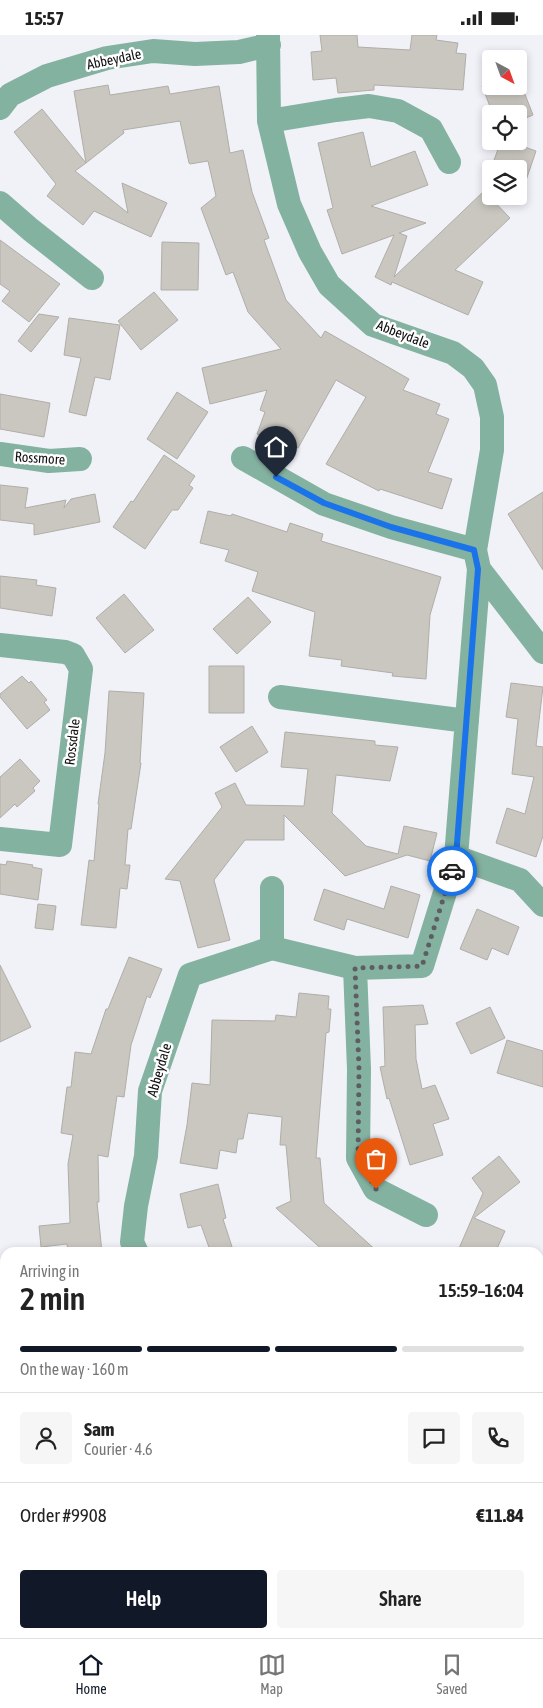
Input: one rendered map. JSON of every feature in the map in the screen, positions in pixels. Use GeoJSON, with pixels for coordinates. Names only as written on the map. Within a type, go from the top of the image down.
{"type":"FeatureCollection","features":[{"type":"Feature","properties":{"kind":"street","name":"Abbeydale"},"geometry":{"type":"LineString","coordinates":[[0,107],[10,95],[47,76],[107,58],[154,51],[194,54],[238,52],[269,40],[270,121],[289,204],[310,252],[329,285],[373,325],[452,353],[473,368],[485,385],[492,417],[492,451],[477,560],[456,857],[422,966],[355,968],[272,948],[190,975],[150,1091],[146,1156],[136,1206],[132,1241],[134,1247]]}},
{"type":"Feature","properties":{"kind":"street"},"geometry":{"type":"LineString","coordinates":[[270,121],[369,106],[398,111],[431,129],[449,162]]}},
{"type":"Feature","properties":{"kind":"street"},"geometry":{"type":"LineString","coordinates":[[0,203],[92,278]]}},
{"type":"Feature","properties":{"kind":"street","name":"Rossmore"},"geometry":{"type":"LineString","coordinates":[[0,454],[49,461],[80,459]]}},
{"type":"Feature","properties":{"kind":"street"},"geometry":{"type":"LineString","coordinates":[[244,458],[324,503],[477,560],[543,652]]}},
{"type":"Feature","properties":{"kind":"street","name":"Rossdale"},"geometry":{"type":"LineString","coordinates":[[0,645],[65,652],[73,655],[81,669],[60,845],[0,839]]}},
{"type":"Feature","properties":{"kind":"street"},"geometry":{"type":"LineString","coordinates":[[280,697],[467,721]]}},
{"type":"Feature","properties":{"kind":"street"},"geometry":{"type":"LineString","coordinates":[[456,857],[520,880],[543,905]]}},
{"type":"Feature","properties":{"kind":"street"},"geometry":{"type":"LineString","coordinates":[[272,887],[272,948]]}},
{"type":"Feature","properties":{"kind":"street"},"geometry":{"type":"LineString","coordinates":[[355,968],[359,1069],[358,1158],[376,1189],[426,1215]]}},
{"type":"Feature","properties":{"kind":"building"},"geometry":{"type":"Polygon","coordinates":[[[320,35],[357,35],[358,47],[410,50],[412,35],[437,35],[436,40],[458,43],[456,53],[466,54],[463,90],[374,85],[374,90],[338,93],[336,78],[313,80],[311,52],[322,51],[320,35]]]}},
{"type":"Feature","properties":{"kind":"building"},"geometry":{"type":"Polygon","coordinates":[[[108,85],[110,95],[168,86],[170,94],[219,86],[230,153],[243,150],[252,192],[269,238],[264,240],[286,300],[321,338],[325,331],[409,379],[403,390],[440,404],[436,414],[449,419],[428,472],[452,479],[442,509],[380,489],[379,491],[326,464],[366,397],[336,380],[298,448],[257,434],[265,412],[260,410],[267,390],[210,404],[202,368],[281,349],[248,312],[233,272],[226,275],[201,208],[216,196],[208,161],[189,163],[180,121],[123,130],[124,133],[86,163],[74,91],[108,85]]]}},
{"type":"Feature","properties":{"kind":"building"},"geometry":{"type":"Polygon","coordinates":[[[486,95],[525,95],[533,115],[527,118],[527,105],[489,105],[486,95]]]}},
{"type":"Feature","properties":{"kind":"building"},"geometry":{"type":"Polygon","coordinates":[[[42,109],[86,163],[75,171],[128,213],[122,183],[167,203],[151,237],[94,211],[83,225],[47,196],[56,184],[14,132],[42,109]]]}},
{"type":"Feature","properties":{"kind":"building"},"geometry":{"type":"Polygon","coordinates":[[[363,132],[371,167],[415,151],[428,185],[371,206],[426,223],[399,233],[407,236],[394,277],[482,193],[482,205],[497,205],[510,218],[455,270],[483,282],[468,315],[392,282],[391,285],[375,277],[394,235],[342,254],[327,210],[333,208],[318,143],[363,132]]]}},
{"type":"Feature","properties":{"kind":"building"},"geometry":{"type":"Polygon","coordinates":[[[527,148],[536,151],[527,177],[527,160],[494,160],[498,150],[527,150],[527,148]]]}},
{"type":"Feature","properties":{"kind":"building"},"geometry":{"type":"Polygon","coordinates":[[[0,240],[60,284],[29,322],[2,301],[10,291],[0,284],[0,240]]]}},
{"type":"Feature","properties":{"kind":"building"},"geometry":{"type":"Polygon","coordinates":[[[162,242],[199,243],[198,290],[161,290],[162,242]]]}},
{"type":"Feature","properties":{"kind":"building"},"geometry":{"type":"Polygon","coordinates":[[[154,292],[178,320],[141,350],[118,321],[154,292]]]}},
{"type":"Feature","properties":{"kind":"building"},"geometry":{"type":"Polygon","coordinates":[[[39,314],[59,317],[31,352],[18,341],[39,314]]]}},
{"type":"Feature","properties":{"kind":"building"},"geometry":{"type":"Polygon","coordinates":[[[69,318],[120,325],[110,380],[95,377],[86,416],[69,412],[81,358],[64,355],[69,318]]]}},
{"type":"Feature","properties":{"kind":"building"},"geometry":{"type":"Polygon","coordinates":[[[177,392],[208,412],[177,459],[147,439],[177,392]]]}},
{"type":"Feature","properties":{"kind":"building"},"geometry":{"type":"Polygon","coordinates":[[[0,394],[50,403],[44,437],[0,429],[0,394]]]}},
{"type":"Feature","properties":{"kind":"building"},"geometry":{"type":"Polygon","coordinates":[[[164,455],[195,476],[189,485],[193,488],[178,510],[172,510],[145,549],[113,527],[131,501],[133,502],[164,455]]]}},
{"type":"Feature","properties":{"kind":"building"},"geometry":{"type":"Polygon","coordinates":[[[0,485],[28,488],[25,508],[66,500],[64,508],[71,499],[95,494],[100,522],[34,535],[34,524],[0,520],[0,485]]]}},
{"type":"Feature","properties":{"kind":"building"},"geometry":{"type":"Polygon","coordinates":[[[543,492],[543,570],[508,514],[543,492]]]}},
{"type":"Feature","properties":{"kind":"building"},"geometry":{"type":"Polygon","coordinates":[[[208,511],[231,516],[232,514],[287,532],[290,523],[323,534],[321,541],[441,577],[430,615],[426,679],[392,676],[393,673],[341,666],[342,660],[309,656],[315,612],[252,591],[258,572],[225,561],[229,550],[200,543],[208,511]]]}},
{"type":"Feature","properties":{"kind":"building"},"geometry":{"type":"Polygon","coordinates":[[[0,576],[37,580],[36,585],[56,588],[52,616],[0,608],[0,576]]]}},
{"type":"Feature","properties":{"kind":"building"},"geometry":{"type":"Polygon","coordinates":[[[124,594],[154,630],[125,653],[96,618],[124,594]]]}},
{"type":"Feature","properties":{"kind":"building"},"geometry":{"type":"Polygon","coordinates":[[[248,597],[271,622],[237,654],[213,629],[248,597]]]}},
{"type":"Feature","properties":{"kind":"building"},"geometry":{"type":"Polygon","coordinates":[[[209,666],[244,666],[244,713],[209,713],[209,666]]]}},
{"type":"Feature","properties":{"kind":"building"},"geometry":{"type":"Polygon","coordinates":[[[22,676],[29,683],[31,681],[47,700],[44,702],[50,710],[27,729],[0,697],[0,694],[22,676]]]}},
{"type":"Feature","properties":{"kind":"building"},"geometry":{"type":"Polygon","coordinates":[[[511,683],[543,687],[536,746],[543,747],[543,836],[536,857],[496,843],[507,808],[525,814],[534,777],[512,774],[518,719],[506,717],[511,683]]]}},
{"type":"Feature","properties":{"kind":"building"},"geometry":{"type":"Polygon","coordinates":[[[109,691],[144,693],[141,763],[131,829],[128,829],[125,865],[130,865],[127,889],[120,888],[116,928],[81,925],[89,860],[94,861],[109,691]]]}},
{"type":"Feature","properties":{"kind":"building"},"geometry":{"type":"Polygon","coordinates":[[[252,726],[268,752],[236,772],[220,747],[252,726]]]}},
{"type":"Feature","properties":{"kind":"building"},"geometry":{"type":"Polygon","coordinates":[[[285,732],[375,741],[375,745],[398,747],[390,781],[336,775],[332,813],[366,846],[398,854],[404,826],[437,833],[430,861],[407,855],[345,876],[284,815],[284,840],[245,840],[214,880],[230,940],[198,948],[180,881],[165,879],[222,807],[215,793],[235,783],[246,805],[304,806],[308,769],[281,767],[285,732]]]}},
{"type":"Feature","properties":{"kind":"building"},"geometry":{"type":"Polygon","coordinates":[[[20,759],[40,781],[33,788],[35,791],[17,807],[15,804],[0,818],[0,777],[20,759]]]}},
{"type":"Feature","properties":{"kind":"building"},"geometry":{"type":"Polygon","coordinates":[[[7,861],[33,865],[32,867],[42,869],[38,900],[0,894],[0,864],[6,865],[7,861]]]}},
{"type":"Feature","properties":{"kind":"building"},"geometry":{"type":"Polygon","coordinates":[[[391,886],[420,895],[408,938],[347,919],[344,930],[314,920],[324,889],[384,909],[391,886]]]}},
{"type":"Feature","properties":{"kind":"building"},"geometry":{"type":"Polygon","coordinates":[[[38,904],[56,906],[53,930],[35,928],[38,904]]]}},
{"type":"Feature","properties":{"kind":"building"},"geometry":{"type":"Polygon","coordinates":[[[477,909],[519,927],[508,955],[492,948],[487,960],[460,949],[477,909]]]}},
{"type":"Feature","properties":{"kind":"building"},"geometry":{"type":"Polygon","coordinates":[[[129,957],[162,969],[150,998],[147,996],[131,1045],[124,1097],[117,1096],[108,1157],[98,1155],[99,1202],[97,1202],[101,1247],[67,1247],[67,1244],[41,1247],[39,1226],[70,1223],[68,1164],[73,1135],[61,1133],[67,1087],[71,1087],[75,1052],[91,1054],[106,1009],[108,1009],[129,957]]]}},
{"type":"Feature","properties":{"kind":"building"},"geometry":{"type":"Polygon","coordinates":[[[0,965],[31,1027],[0,1042],[0,965]]]}},
{"type":"Feature","properties":{"kind":"building"},"geometry":{"type":"Polygon","coordinates":[[[299,993],[329,996],[328,1009],[331,1009],[329,1032],[326,1033],[316,1158],[320,1158],[324,1203],[372,1247],[319,1247],[276,1208],[291,1201],[286,1145],[280,1145],[282,1117],[248,1113],[243,1139],[238,1139],[236,1153],[220,1150],[217,1169],[180,1163],[192,1083],[210,1085],[212,1020],[275,1021],[276,1015],[296,1017],[299,993]]]}},
{"type":"Feature","properties":{"kind":"building"},"geometry":{"type":"Polygon","coordinates":[[[423,1005],[428,1024],[415,1025],[416,1059],[422,1089],[435,1085],[449,1119],[433,1124],[443,1155],[410,1165],[389,1098],[387,1099],[380,1067],[385,1066],[383,1007],[423,1005]]]}},
{"type":"Feature","properties":{"kind":"building"},"geometry":{"type":"Polygon","coordinates":[[[490,1007],[505,1038],[471,1054],[456,1023],[490,1007]]]}},
{"type":"Feature","properties":{"kind":"building"},"geometry":{"type":"Polygon","coordinates":[[[507,1040],[543,1051],[543,1087],[497,1073],[507,1040]]]}},
{"type":"Feature","properties":{"kind":"building"},"geometry":{"type":"Polygon","coordinates":[[[499,1156],[520,1182],[474,1218],[505,1231],[498,1247],[460,1247],[483,1193],[472,1178],[499,1156]]]}},
{"type":"Feature","properties":{"kind":"building"},"geometry":{"type":"Polygon","coordinates":[[[218,1184],[226,1218],[223,1219],[232,1247],[209,1247],[201,1225],[188,1228],[180,1194],[218,1184]]]}},
{"type":"Feature","properties":{"kind":"way so far"},"geometry":{"type":"LineString","coordinates":[[376,1189],[358,1158],[359,1069],[355,968],[422,966],[452,871]]}},
{"type":"Feature","properties":{"kind":"route"},"geometry":{"type":"LineString","coordinates":[[276,477],[324,503],[391,527],[474,550],[478,569],[456,857],[452,871]]}}]}
